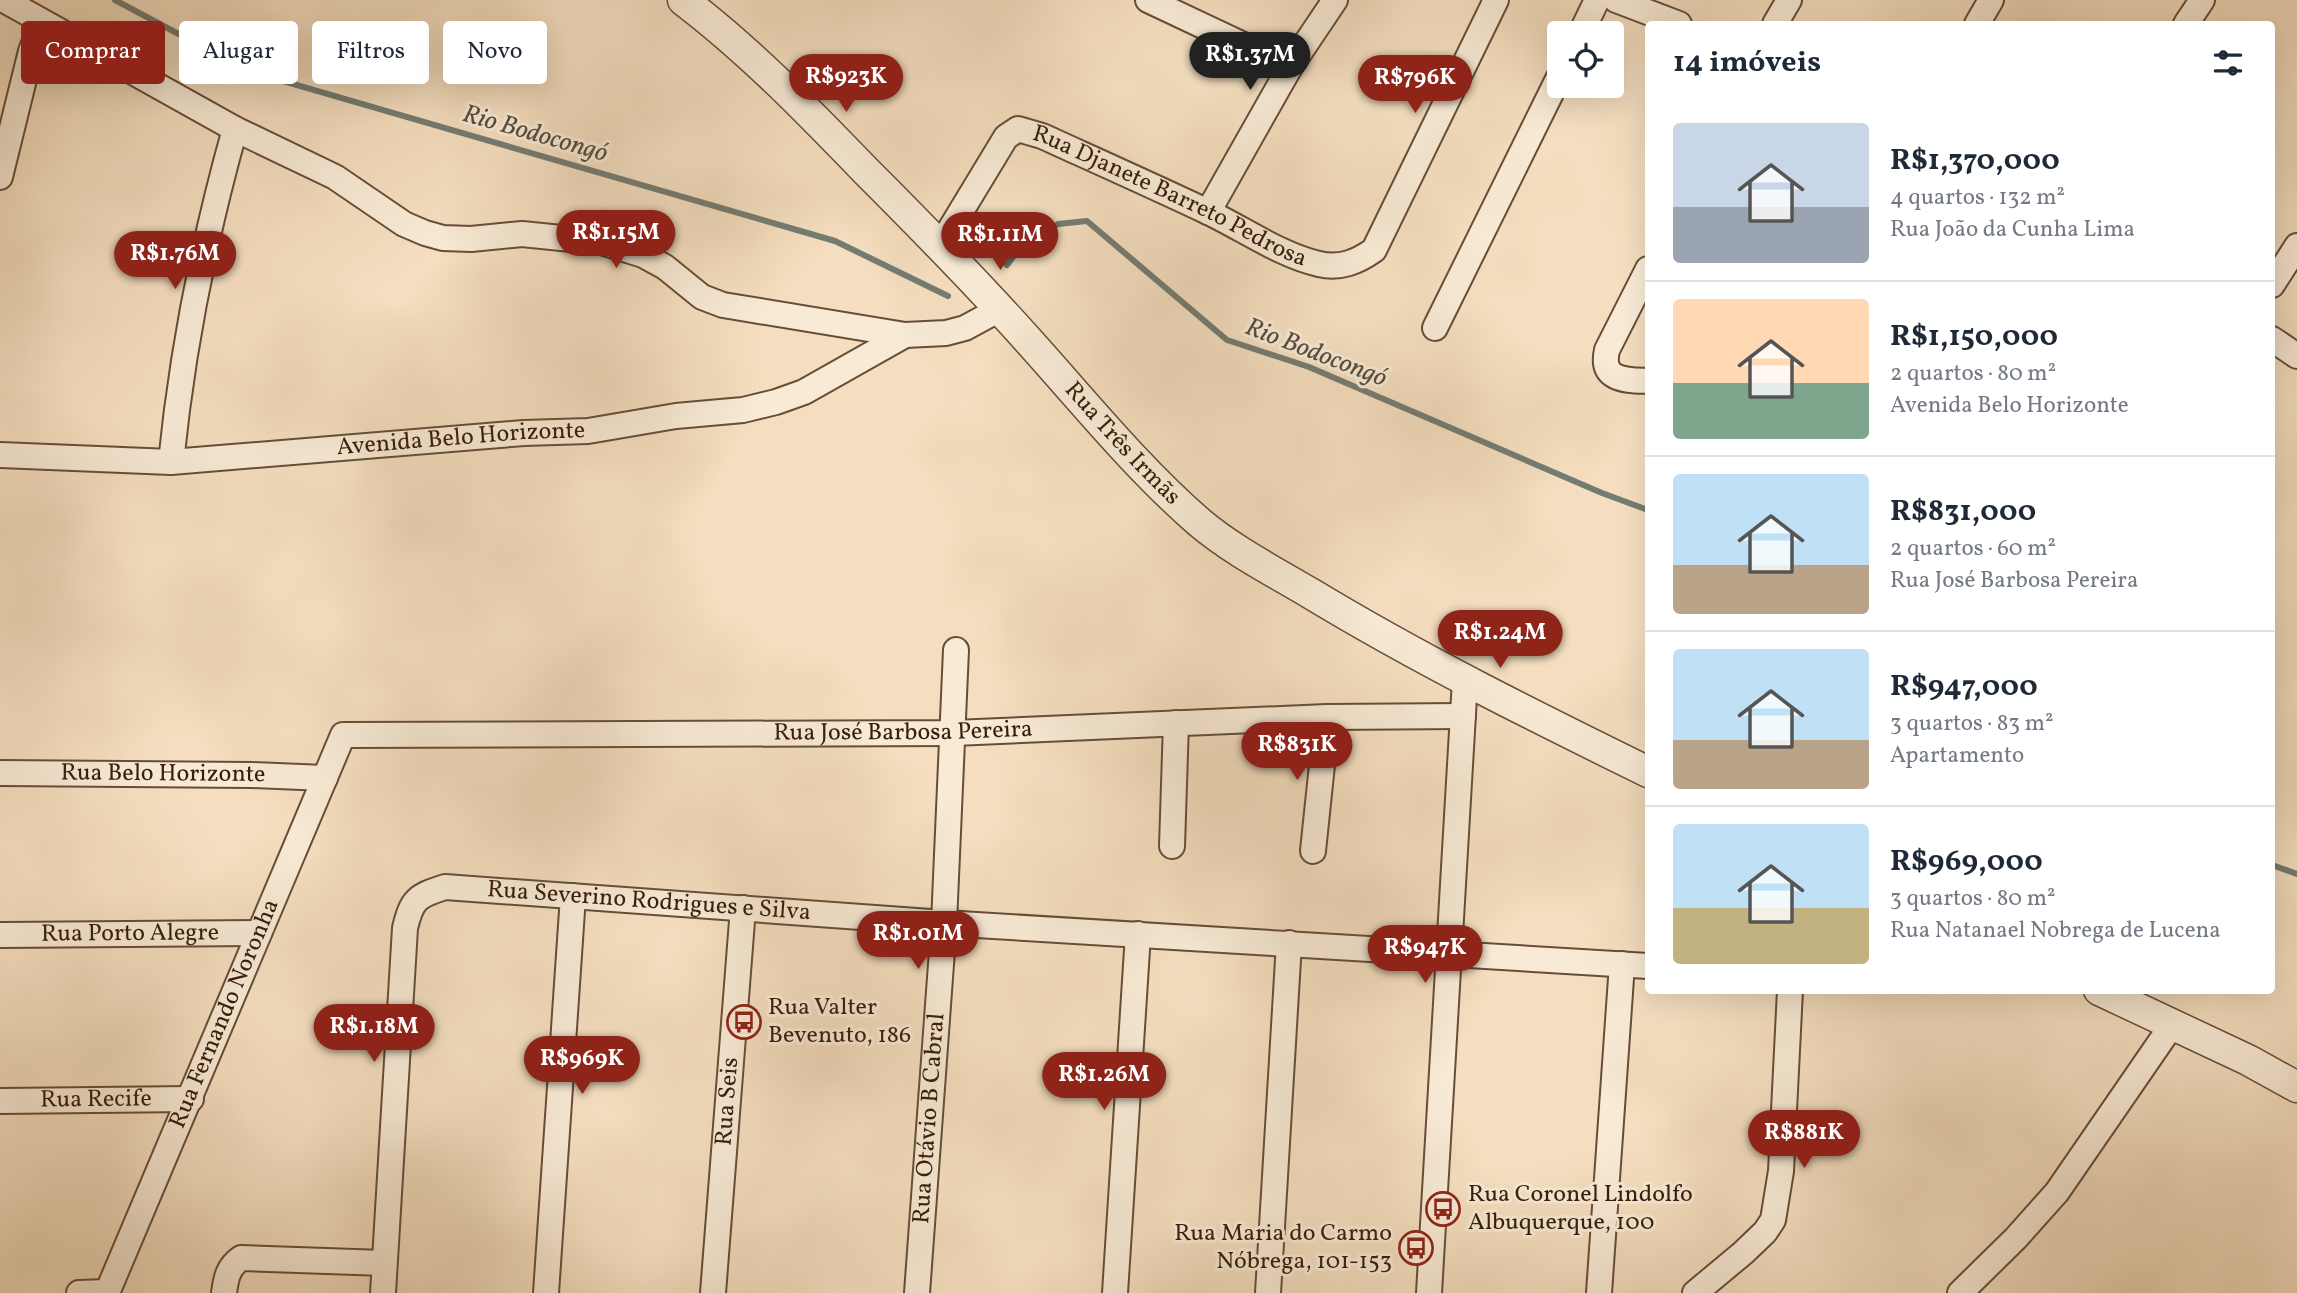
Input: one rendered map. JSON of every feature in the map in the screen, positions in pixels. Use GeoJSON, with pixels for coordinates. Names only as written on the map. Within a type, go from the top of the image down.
{"type":"FeatureCollection","features":[{"type":"Feature","properties":{"kind":"street"},"geometry":{"type":"LineString","coordinates":[[4,0],[39,21]]}},
{"type":"Feature","properties":{"kind":"street","name":"Rua Três Irmãs"},"geometry":{"type":"LineString","coordinates":[[683,0],[729,35],[782,84],[998,306],[1167,492],[1202,524],[1245,554],[1331,606],[1465,680],[1645,770]]}},
{"type":"Feature","properties":{"kind":"street"},"geometry":{"type":"LineString","coordinates":[[1148,0],[1290,67]]}},
{"type":"Feature","properties":{"kind":"street"},"geometry":{"type":"LineString","coordinates":[[1208,212],[1290,67],[1335,0]]}},
{"type":"Feature","properties":{"kind":"street","name":"Rua Djanete Barreto Pedrosa"},"geometry":{"type":"LineString","coordinates":[[940,246],[1006,137],[1018,129],[1042,136],[1208,212],[1295,256],[1320,264],[1340,266],[1359,261],[1374,250],[1496,0]]}},
{"type":"Feature","properties":{"kind":"street"},"geometry":{"type":"LineString","coordinates":[[1587,21],[1597,0]]}},
{"type":"Feature","properties":{"kind":"street"},"geometry":{"type":"LineString","coordinates":[[1616,0],[1671,21]]}},
{"type":"Feature","properties":{"kind":"street"},"geometry":{"type":"LineString","coordinates":[[1777,21],[1788,0]]}},
{"type":"Feature","properties":{"kind":"street"},"geometry":{"type":"LineString","coordinates":[[1979,21],[1992,0]]}},
{"type":"Feature","properties":{"kind":"street"},"geometry":{"type":"LineString","coordinates":[[2188,21],[2202,0]]}},
{"type":"Feature","properties":{"kind":"street"},"geometry":{"type":"LineString","coordinates":[[0,177],[23,84]]}},
{"type":"Feature","properties":{"kind":"street"},"geometry":{"type":"LineString","coordinates":[[152,84],[235,130],[335,177],[404,224],[443,238],[471,239],[522,234],[601,242],[643,255],[665,267],[702,297],[723,305],[905,335],[946,333],[965,328],[998,306]]}},
{"type":"Feature","properties":{"kind":"street"},"geometry":{"type":"LineString","coordinates":[[1435,328],[1549,98]]}},
{"type":"Feature","properties":{"kind":"street"},"geometry":{"type":"LineString","coordinates":[[171,462],[177,407],[208,235],[235,130]]}},
{"type":"Feature","properties":{"kind":"street"},"geometry":{"type":"LineString","coordinates":[[2275,280],[2297,246]]}},
{"type":"Feature","properties":{"kind":"street"},"geometry":{"type":"LineString","coordinates":[[1639,381],[1612,374],[1605,361],[1607,350],[1645,275]]}},
{"type":"Feature","properties":{"kind":"street","name":"Avenida Belo Horizonte"},"geometry":{"type":"LineString","coordinates":[[0,454],[171,462],[524,433],[588,431],[676,416],[743,410],[776,402],[804,391],[905,335]]}},
{"type":"Feature","properties":{"kind":"street"},"geometry":{"type":"LineString","coordinates":[[2275,342],[2297,356]]}},
{"type":"Feature","properties":{"kind":"street","name":"Rua Otávio B Cabral"},"geometry":{"type":"LineString","coordinates":[[917,1293],[944,923],[956,650]]}},
{"type":"Feature","properties":{"kind":"street"},"geometry":{"type":"LineString","coordinates":[[1429,1293],[1465,680]]}},
{"type":"Feature","properties":{"kind":"street","name":"Rua José Barbosa Pereira"},"geometry":{"type":"LineString","coordinates":[[343,734],[954,733],[1327,717],[1463,716]]}},
{"type":"Feature","properties":{"kind":"street"},"geometry":{"type":"LineString","coordinates":[[1313,851],[1327,717]]}},
{"type":"Feature","properties":{"kind":"street"},"geometry":{"type":"LineString","coordinates":[[1172,846],[1176,723]]}},
{"type":"Feature","properties":{"kind":"street","name":"Rua Fernando Noronha"},"geometry":{"type":"LineString","coordinates":[[107,1293],[343,734]]}},
{"type":"Feature","properties":{"kind":"street","name":"Rua Belo Horizonte"},"geometry":{"type":"LineString","coordinates":[[0,774],[252,775],[325,779]]}},
{"type":"Feature","properties":{"kind":"street","name":"Rua Severino Rodrigues e Silva"},"geometry":{"type":"LineString","coordinates":[[384,1263],[405,928],[409,909],[415,900],[428,892],[445,887],[944,923],[1645,966]]}},
{"type":"Feature","properties":{"kind":"street"},"geometry":{"type":"LineString","coordinates":[[546,1293],[573,896]]}},
{"type":"Feature","properties":{"kind":"street","name":"Rua Seis"},"geometry":{"type":"LineString","coordinates":[[713,1293],[743,908]]}},
{"type":"Feature","properties":{"kind":"street","name":"Rua Porto Alegre"},"geometry":{"type":"LineString","coordinates":[[0,934],[259,933]]}},
{"type":"Feature","properties":{"kind":"street"},"geometry":{"type":"LineString","coordinates":[[1115,1293],[1138,934]]}},
{"type":"Feature","properties":{"kind":"street"},"geometry":{"type":"LineString","coordinates":[[1268,1293],[1289,943]]}},
{"type":"Feature","properties":{"kind":"street"},"geometry":{"type":"LineString","coordinates":[[1599,1293],[1622,964]]}},
{"type":"Feature","properties":{"kind":"street"},"geometry":{"type":"LineString","coordinates":[[1695,1293],[1743,1253],[1765,1232],[1773,1220],[1782,1171],[1790,994]]}},
{"type":"Feature","properties":{"kind":"street"},"geometry":{"type":"LineString","coordinates":[[2107,994],[2248,1060],[2297,1087]]}},
{"type":"Feature","properties":{"kind":"street"},"geometry":{"type":"LineString","coordinates":[[1960,1293],[2017,1238],[2057,1192],[2172,1026]]}},
{"type":"Feature","properties":{"kind":"street","name":"Rua Recife"},"geometry":{"type":"LineString","coordinates":[[0,1101],[191,1099]]}},
{"type":"Feature","properties":{"kind":"street"},"geometry":{"type":"LineString","coordinates":[[224,1291],[228,1272],[241,1258],[384,1263],[383,1293]]}},
{"type":"Feature","properties":{"kind":"street"},"geometry":{"type":"LineString","coordinates":[[79,1293],[107,1293]]}},
{"type":"Feature","properties":{"kind":"waterway","name":"Rio Bodocongó"},"geometry":{"type":"LineString","coordinates":[[115,0],[248,71],[835,241],[948,296]]}},
{"type":"Feature","properties":{"kind":"waterway","name":"Rio Bodocongó"},"geometry":{"type":"LineString","coordinates":[[1007,265],[1022,245],[1058,224],[1087,221],[1227,340],[1309,367],[1645,509]]}},
{"type":"Feature","properties":{"kind":"waterway","name":"Rio Bodocongó"},"geometry":{"type":"LineString","coordinates":[[2275,866],[2297,874]]}},
{"type":"Feature","properties":{"kind":"place","name":"Rua Valter Bevenuto, 186"},"geometry":{"type":"Point","coordinates":[744,1022]}},
{"type":"Feature","properties":{"kind":"place","name":"Rua Coronel Lindolfo Albuquerque, 100"},"geometry":{"type":"Point","coordinates":[1443,1209]}},
{"type":"Feature","properties":{"kind":"place","name":"Rua Maria do Carmo Nóbrega, 101-153"},"geometry":{"type":"Point","coordinates":[1416,1248]}}]}
